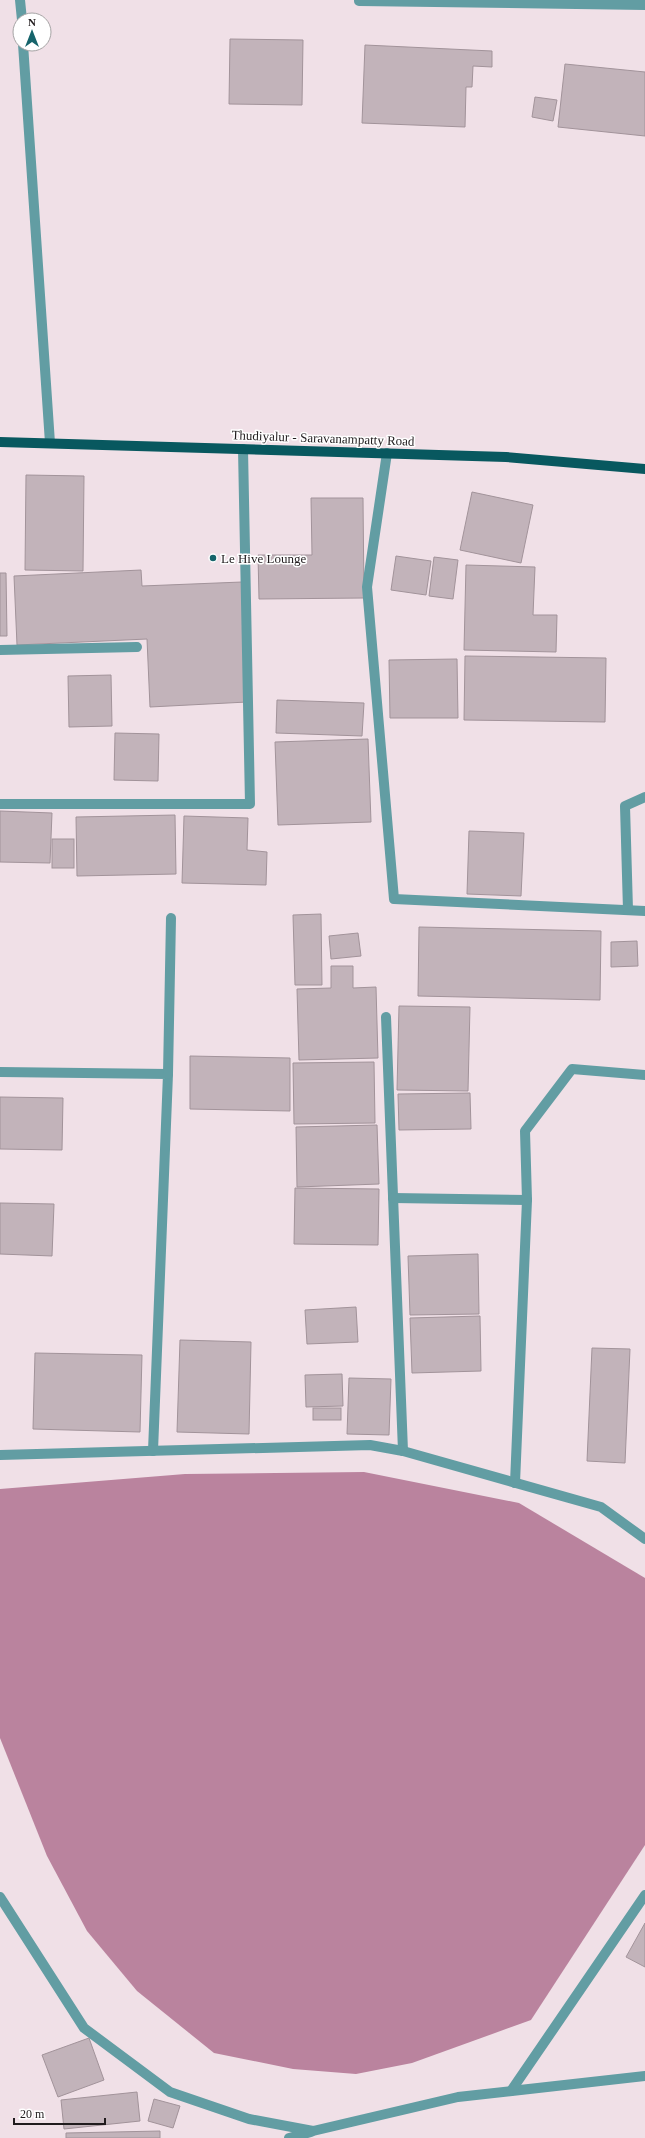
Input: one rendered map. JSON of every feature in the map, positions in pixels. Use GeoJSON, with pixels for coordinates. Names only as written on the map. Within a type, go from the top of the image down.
{"type":"FeatureCollection","features":[{"type":"Feature","properties":{"kind":"main road","name":"Thudiyalur - Saravanampatty Road"},"geometry":{"type":"LineString","coordinates":[[0,442],[506,457],[645,469]]}},
{"type":"Feature","properties":{"kind":"street"},"geometry":{"type":"LineString","coordinates":[[20,0],[21,12]]}},
{"type":"Feature","properties":{"kind":"street"},"geometry":{"type":"LineString","coordinates":[[359,1],[645,5]]}},
{"type":"Feature","properties":{"kind":"street"},"geometry":{"type":"LineString","coordinates":[[24,52],[50,443]]}},
{"type":"Feature","properties":{"kind":"street"},"geometry":{"type":"LineString","coordinates":[[0,804],[250,804],[243,449]]}},
{"type":"Feature","properties":{"kind":"street"},"geometry":{"type":"LineString","coordinates":[[387,453],[367,587],[394,899],[645,911]]}},
{"type":"Feature","properties":{"kind":"street"},"geometry":{"type":"LineString","coordinates":[[0,650],[136,647]]}},
{"type":"Feature","properties":{"kind":"street"},"geometry":{"type":"LineString","coordinates":[[628,910],[626,806],[645,797]]}},
{"type":"Feature","properties":{"kind":"street"},"geometry":{"type":"LineString","coordinates":[[153,1451],[168,1074],[171,918]]}},
{"type":"Feature","properties":{"kind":"street"},"geometry":{"type":"LineString","coordinates":[[386,1017],[403,1451]]}},
{"type":"Feature","properties":{"kind":"street"},"geometry":{"type":"LineString","coordinates":[[515,1483],[527,1200],[525,1131],[572,1069],[645,1075]]}},
{"type":"Feature","properties":{"kind":"street"},"geometry":{"type":"LineString","coordinates":[[0,1072],[168,1074]]}},
{"type":"Feature","properties":{"kind":"street"},"geometry":{"type":"LineString","coordinates":[[393,1198],[527,1200]]}},
{"type":"Feature","properties":{"kind":"street"},"geometry":{"type":"LineString","coordinates":[[0,1455],[370,1445],[403,1451],[601,1507],[645,1539]]}},
{"type":"Feature","properties":{"kind":"street"},"geometry":{"type":"LineString","coordinates":[[511,2091],[645,1895]]}},
{"type":"Feature","properties":{"kind":"street"},"geometry":{"type":"LineString","coordinates":[[0,1897],[84,2028],[90,2033],[170,2092],[248,2119],[313,2131]]}},
{"type":"Feature","properties":{"kind":"street"},"geometry":{"type":"LineString","coordinates":[[289,2138],[458,2097],[645,2076]]}},
{"type":"Feature","properties":{"kind":"shaded area"},"geometry":{"type":"Polygon","coordinates":[[[364,1472],[519,1503],[645,1578],[645,1845],[531,2020],[412,2063],[356,2074],[293,2069],[214,2053],[137,1991],[87,1931],[47,1856],[0,1738],[0,1489],[185,1474],[364,1472]]]}},
{"type":"Feature","properties":{"kind":"building"},"geometry":{"type":"Polygon","coordinates":[[[230,39],[303,40],[302,105],[229,104],[230,39]]]}},
{"type":"Feature","properties":{"kind":"building"},"geometry":{"type":"Polygon","coordinates":[[[365,45],[492,51],[492,67],[473,66],[472,87],[466,87],[465,127],[362,123],[365,45]]]}},
{"type":"Feature","properties":{"kind":"building"},"geometry":{"type":"Polygon","coordinates":[[[565,64],[645,72],[645,136],[558,127],[565,64]]]}},
{"type":"Feature","properties":{"kind":"building"},"geometry":{"type":"Polygon","coordinates":[[[535,97],[557,100],[553,121],[532,117],[535,97]]]}},
{"type":"Feature","properties":{"kind":"building"},"geometry":{"type":"Polygon","coordinates":[[[26,475],[84,476],[83,571],[25,570],[26,475]]]}},
{"type":"Feature","properties":{"kind":"building"},"geometry":{"type":"Polygon","coordinates":[[[472,492],[533,505],[521,563],[460,550],[472,492]]]}},
{"type":"Feature","properties":{"kind":"building"},"geometry":{"type":"Polygon","coordinates":[[[311,498],[363,498],[364,598],[259,599],[258,555],[312,555],[311,498]]]}},
{"type":"Feature","properties":{"kind":"building"},"geometry":{"type":"Polygon","coordinates":[[[396,556],[431,561],[426,595],[391,590],[396,556]]]}},
{"type":"Feature","properties":{"kind":"building"},"geometry":{"type":"Polygon","coordinates":[[[434,557],[458,560],[453,599],[429,596],[434,557]]]}},
{"type":"Feature","properties":{"kind":"building"},"geometry":{"type":"Polygon","coordinates":[[[466,565],[535,567],[533,615],[557,615],[556,652],[464,650],[466,565]]]}},
{"type":"Feature","properties":{"kind":"building"},"geometry":{"type":"Polygon","coordinates":[[[141,570],[142,586],[242,582],[247,702],[150,707],[147,639],[17,645],[14,576],[141,570]]]}},
{"type":"Feature","properties":{"kind":"building"},"geometry":{"type":"Polygon","coordinates":[[[0,573],[6,573],[7,636],[0,636],[0,573]]]}},
{"type":"Feature","properties":{"kind":"building"},"geometry":{"type":"Polygon","coordinates":[[[465,656],[606,658],[605,722],[464,720],[465,656]]]}},
{"type":"Feature","properties":{"kind":"building"},"geometry":{"type":"Polygon","coordinates":[[[457,659],[458,718],[390,718],[389,660],[457,659]]]}},
{"type":"Feature","properties":{"kind":"building"},"geometry":{"type":"Polygon","coordinates":[[[111,675],[112,726],[69,727],[68,676],[111,675]]]}},
{"type":"Feature","properties":{"kind":"building"},"geometry":{"type":"Polygon","coordinates":[[[277,700],[364,703],[362,736],[276,733],[277,700]]]}},
{"type":"Feature","properties":{"kind":"building"},"geometry":{"type":"Polygon","coordinates":[[[115,733],[159,734],[158,781],[114,780],[115,733]]]}},
{"type":"Feature","properties":{"kind":"building"},"geometry":{"type":"Polygon","coordinates":[[[368,739],[371,822],[278,825],[275,742],[368,739]]]}},
{"type":"Feature","properties":{"kind":"building"},"geometry":{"type":"Polygon","coordinates":[[[0,811],[52,813],[50,863],[0,862],[0,811]]]}},
{"type":"Feature","properties":{"kind":"building"},"geometry":{"type":"Polygon","coordinates":[[[175,815],[176,874],[77,876],[76,817],[175,815]]]}},
{"type":"Feature","properties":{"kind":"building"},"geometry":{"type":"Polygon","coordinates":[[[184,816],[248,818],[247,850],[267,852],[266,885],[182,883],[184,816]]]}},
{"type":"Feature","properties":{"kind":"building"},"geometry":{"type":"Polygon","coordinates":[[[469,831],[524,833],[521,896],[467,894],[469,831]]]}},
{"type":"Feature","properties":{"kind":"building"},"geometry":{"type":"Polygon","coordinates":[[[52,839],[74,839],[74,868],[52,868],[52,839]]]}},
{"type":"Feature","properties":{"kind":"building"},"geometry":{"type":"Polygon","coordinates":[[[321,914],[322,985],[295,985],[293,915],[321,914]]]}},
{"type":"Feature","properties":{"kind":"building"},"geometry":{"type":"Polygon","coordinates":[[[419,927],[601,931],[600,1000],[418,996],[419,927]]]}},
{"type":"Feature","properties":{"kind":"building"},"geometry":{"type":"Polygon","coordinates":[[[358,933],[361,956],[331,959],[329,936],[358,933]]]}},
{"type":"Feature","properties":{"kind":"building"},"geometry":{"type":"Polygon","coordinates":[[[637,941],[638,966],[611,967],[611,942],[637,941]]]}},
{"type":"Feature","properties":{"kind":"building"},"geometry":{"type":"Polygon","coordinates":[[[331,966],[353,966],[353,988],[376,987],[378,1058],[299,1060],[297,989],[331,988],[331,966]]]}},
{"type":"Feature","properties":{"kind":"building"},"geometry":{"type":"Polygon","coordinates":[[[399,1006],[470,1007],[468,1091],[397,1090],[399,1006]]]}},
{"type":"Feature","properties":{"kind":"building"},"geometry":{"type":"Polygon","coordinates":[[[190,1056],[290,1058],[290,1111],[190,1109],[190,1056]]]}},
{"type":"Feature","properties":{"kind":"building"},"geometry":{"type":"Polygon","coordinates":[[[374,1062],[375,1123],[294,1124],[293,1063],[374,1062]]]}},
{"type":"Feature","properties":{"kind":"building"},"geometry":{"type":"Polygon","coordinates":[[[470,1093],[471,1129],[399,1130],[398,1094],[470,1093]]]}},
{"type":"Feature","properties":{"kind":"building"},"geometry":{"type":"Polygon","coordinates":[[[0,1097],[63,1098],[62,1150],[0,1149],[0,1097]]]}},
{"type":"Feature","properties":{"kind":"building"},"geometry":{"type":"Polygon","coordinates":[[[377,1125],[379,1184],[297,1187],[296,1127],[377,1125]]]}},
{"type":"Feature","properties":{"kind":"building"},"geometry":{"type":"Polygon","coordinates":[[[295,1188],[379,1189],[378,1245],[294,1244],[295,1188]]]}},
{"type":"Feature","properties":{"kind":"building"},"geometry":{"type":"Polygon","coordinates":[[[0,1203],[54,1204],[52,1256],[0,1254],[0,1203]]]}},
{"type":"Feature","properties":{"kind":"building"},"geometry":{"type":"Polygon","coordinates":[[[478,1254],[479,1314],[410,1315],[408,1256],[478,1254]]]}},
{"type":"Feature","properties":{"kind":"building"},"geometry":{"type":"Polygon","coordinates":[[[356,1307],[358,1342],[307,1344],[305,1310],[356,1307]]]}},
{"type":"Feature","properties":{"kind":"building"},"geometry":{"type":"Polygon","coordinates":[[[480,1316],[481,1371],[412,1373],[410,1318],[480,1316]]]}},
{"type":"Feature","properties":{"kind":"building"},"geometry":{"type":"Polygon","coordinates":[[[180,1340],[251,1342],[249,1434],[177,1432],[180,1340]]]}},
{"type":"Feature","properties":{"kind":"building"},"geometry":{"type":"Polygon","coordinates":[[[592,1348],[630,1349],[625,1463],[587,1461],[592,1348]]]}},
{"type":"Feature","properties":{"kind":"building"},"geometry":{"type":"Polygon","coordinates":[[[35,1353],[142,1355],[140,1432],[33,1429],[35,1353]]]}},
{"type":"Feature","properties":{"kind":"building"},"geometry":{"type":"Polygon","coordinates":[[[342,1374],[343,1406],[306,1407],[305,1375],[342,1374]]]}},
{"type":"Feature","properties":{"kind":"building"},"geometry":{"type":"Polygon","coordinates":[[[349,1378],[391,1379],[389,1435],[347,1434],[349,1378]]]}},
{"type":"Feature","properties":{"kind":"building"},"geometry":{"type":"Polygon","coordinates":[[[313,1408],[341,1408],[341,1420],[313,1420],[313,1408]]]}},
{"type":"Feature","properties":{"kind":"building"},"geometry":{"type":"Polygon","coordinates":[[[645,1923],[645,1967],[626,1957],[645,1923]]]}},
{"type":"Feature","properties":{"kind":"building"},"geometry":{"type":"Polygon","coordinates":[[[89,2038],[104,2080],[58,2097],[42,2055],[89,2038]]]}},
{"type":"Feature","properties":{"kind":"building"},"geometry":{"type":"Polygon","coordinates":[[[137,2092],[140,2121],[64,2129],[61,2100],[137,2092]]]}},
{"type":"Feature","properties":{"kind":"building"},"geometry":{"type":"Polygon","coordinates":[[[154,2099],[180,2106],[173,2128],[148,2121],[154,2099]]]}},
{"type":"Feature","properties":{"kind":"building"},"geometry":{"type":"Polygon","coordinates":[[[160,2131],[160,2138],[66,2138],[66,2133],[160,2131]]]}},
{"type":"Feature","properties":{"kind":"place","name":"Le Hive Lounge"},"geometry":{"type":"Point","coordinates":[213,558]}}]}
